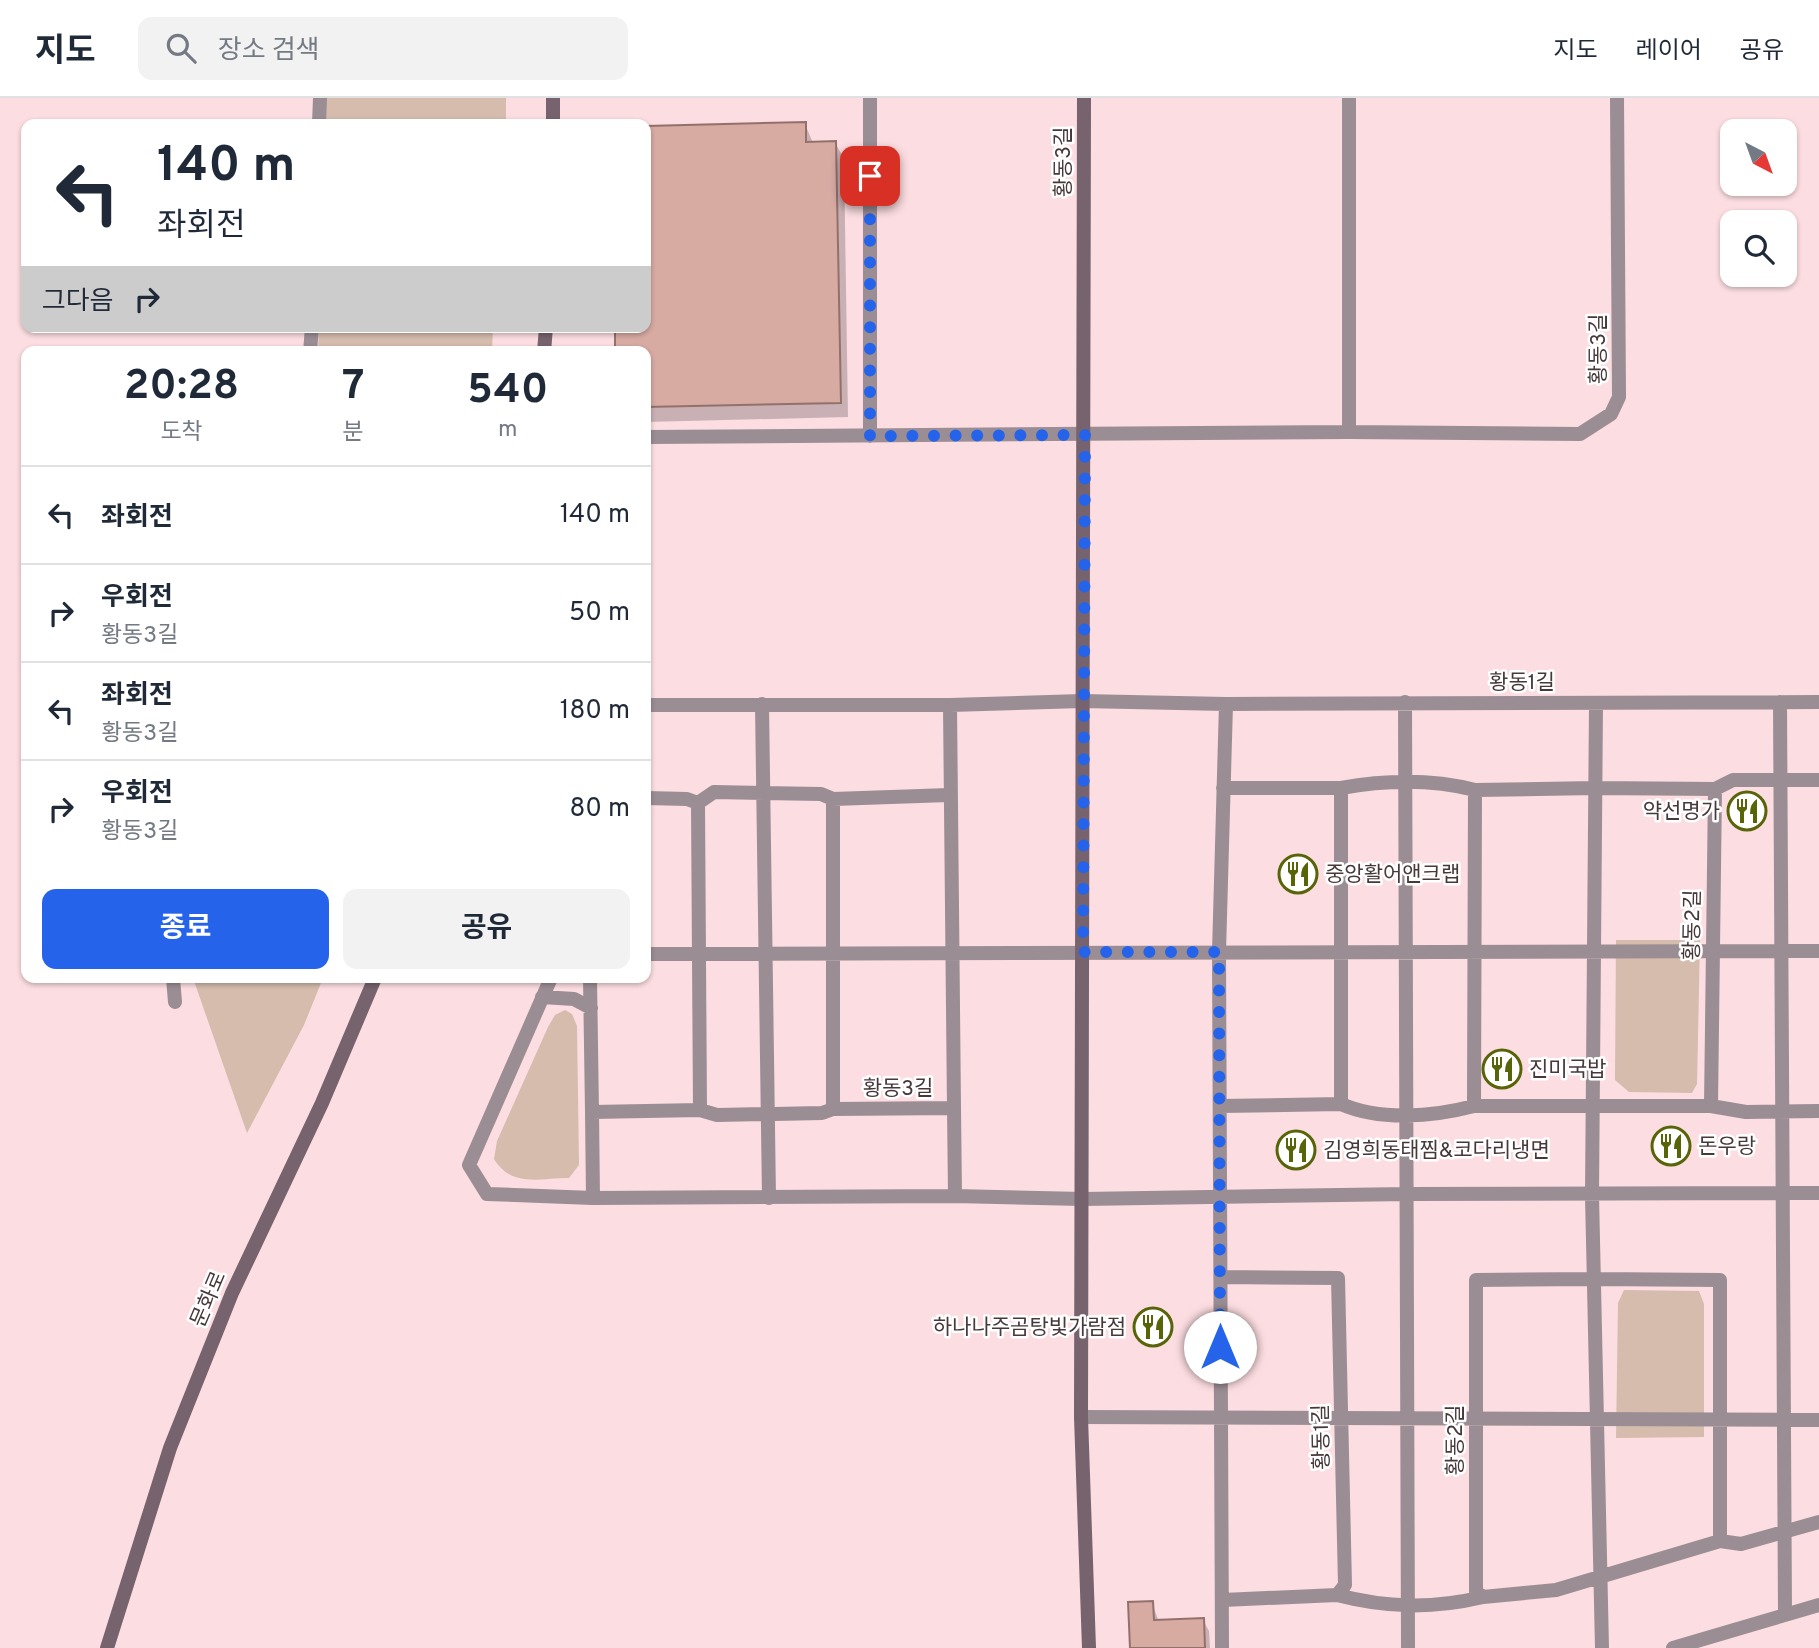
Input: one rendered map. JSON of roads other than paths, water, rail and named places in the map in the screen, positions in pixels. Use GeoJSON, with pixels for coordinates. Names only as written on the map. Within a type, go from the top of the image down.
{"type":"FeatureCollection","features":[{"type":"Feature","properties":{"kind":"street"},"geometry":{"type":"LineString","coordinates":[[319,119],[320,98]]}},
{"type":"Feature","properties":{"kind":"street"},"geometry":{"type":"LineString","coordinates":[[552,119],[553,98]]}},
{"type":"Feature","properties":{"kind":"street"},"geometry":{"type":"LineString","coordinates":[[870,98],[870,436]]}},
{"type":"Feature","properties":{"kind":"street","name":"황동3길"},"geometry":{"type":"LineString","coordinates":[[1084,98],[1081,1417],[1089,1648]]}},
{"type":"Feature","properties":{"kind":"street"},"geometry":{"type":"LineString","coordinates":[[1349,98],[1349,432]]}},
{"type":"Feature","properties":{"kind":"street","name":"황동3길"},"geometry":{"type":"LineString","coordinates":[[651,437],[1349,432],[1580,434],[1611,414],[1619,397],[1617,98]]}},
{"type":"Feature","properties":{"kind":"street"},"geometry":{"type":"LineString","coordinates":[[651,705],[950,705],[1082,701]]}},
{"type":"Feature","properties":{"kind":"street","name":"황동1길"},"geometry":{"type":"LineString","coordinates":[[1082,701],[1226,704],[1819,702]]}},
{"type":"Feature","properties":{"kind":"street"},"geometry":{"type":"LineString","coordinates":[[1405,702],[1409,1114],[1408,1648]]}},
{"type":"Feature","properties":{"kind":"street"},"geometry":{"type":"LineString","coordinates":[[1780,702],[1786,1615]]}},
{"type":"Feature","properties":{"kind":"street"},"geometry":{"type":"LineString","coordinates":[[762,704],[763,952],[769,1198]]}},
{"type":"Feature","properties":{"kind":"street"},"geometry":{"type":"LineString","coordinates":[[1222,1648],[1219,952],[1226,704]]}},
{"type":"Feature","properties":{"kind":"street"},"geometry":{"type":"LineString","coordinates":[[1596,704],[1592,1195],[1602,1648]]}},
{"type":"Feature","properties":{"kind":"street","name":"황동3길"},"geometry":{"type":"LineString","coordinates":[[833,799],[833,1109],[954,1108],[950,705]]}},
{"type":"Feature","properties":{"kind":"street"},"geometry":{"type":"LineString","coordinates":[[1223,789],[1340,788],[1366,783],[1406,782],[1445,782],[1475,790],[1715,789],[1733,780],[1819,780]]}},
{"type":"Feature","properties":{"kind":"street"},"geometry":{"type":"LineString","coordinates":[[1340,788],[1340,1104]]}},
{"type":"Feature","properties":{"kind":"street","name":"황동2길"},"geometry":{"type":"LineString","coordinates":[[1710,1107],[1715,789]]}},
{"type":"Feature","properties":{"kind":"street"},"geometry":{"type":"LineString","coordinates":[[1474,1106],[1475,790]]}},
{"type":"Feature","properties":{"kind":"street"},"geometry":{"type":"LineString","coordinates":[[698,803],[714,792],[821,794],[833,799],[949,795]]}},
{"type":"Feature","properties":{"kind":"street"},"geometry":{"type":"LineString","coordinates":[[651,798],[688,799],[698,803]]}},
{"type":"Feature","properties":{"kind":"street"},"geometry":{"type":"LineString","coordinates":[[698,803],[700,1110]]}},
{"type":"Feature","properties":{"kind":"street"},"geometry":{"type":"LineString","coordinates":[[651,954],[1819,951]]}},
{"type":"Feature","properties":{"kind":"street"},"geometry":{"type":"LineString","coordinates":[[173,983],[175,1002]]}},
{"type":"Feature","properties":{"kind":"street","name":"문화로"},"geometry":{"type":"LineString","coordinates":[[107,1648],[170,1448],[227,1306],[322,1103],[373,983]]}},
{"type":"Feature","properties":{"kind":"street"},"geometry":{"type":"LineString","coordinates":[[549,983],[469,1165],[487,1194],[593,1198],[955,1196],[1083,1199],[1408,1194],[1819,1194]]}},
{"type":"Feature","properties":{"kind":"street"},"geometry":{"type":"LineString","coordinates":[[590,983],[593,1198]]}},
{"type":"Feature","properties":{"kind":"street"},"geometry":{"type":"LineString","coordinates":[[542,997],[574,999],[591,1008]]}},
{"type":"Feature","properties":{"kind":"street"},"geometry":{"type":"LineString","coordinates":[[1220,1106],[1340,1104],[1362,1113],[1409,1114],[1451,1112],[1474,1106],[1710,1107],[1746,1112],[1819,1111]]}},
{"type":"Feature","properties":{"kind":"street"},"geometry":{"type":"LineString","coordinates":[[954,1108],[955,1196]]}},
{"type":"Feature","properties":{"kind":"street"},"geometry":{"type":"LineString","coordinates":[[592,1112],[700,1110],[717,1115],[822,1113],[833,1109]]}},
{"type":"Feature","properties":{"kind":"street","name":"황동1길"},"geometry":{"type":"LineString","coordinates":[[1221,1277],[1338,1279],[1345,1585],[1338,1595]]}},
{"type":"Feature","properties":{"kind":"street","name":"황동2길"},"geometry":{"type":"LineString","coordinates":[[1483,1597],[1476,1592],[1476,1280],[1720,1280],[1720,1541]]}},
{"type":"Feature","properties":{"kind":"street"},"geometry":{"type":"LineString","coordinates":[[1081,1417],[1819,1420]]}},
{"type":"Feature","properties":{"kind":"street"},"geometry":{"type":"LineString","coordinates":[[1223,1600],[1338,1595],[1376,1605],[1442,1606],[1483,1597],[1556,1590],[1720,1541],[1741,1544],[1819,1522]]}},
{"type":"Feature","properties":{"kind":"street"},"geometry":{"type":"LineString","coordinates":[[1673,1648],[1819,1605]]}},
{"type":"Feature","properties":{"kind":"place","name":"약선명가"},"geometry":{"type":"Point","coordinates":[1747,811]}},
{"type":"Feature","properties":{"kind":"place","name":"중앙활어앤크랩"},"geometry":{"type":"Point","coordinates":[1298,874]}},
{"type":"Feature","properties":{"kind":"place","name":"진미국밥"},"geometry":{"type":"Point","coordinates":[1502,1069]}},
{"type":"Feature","properties":{"kind":"place","name":"돈우랑"},"geometry":{"type":"Point","coordinates":[1671,1146]}},
{"type":"Feature","properties":{"kind":"place","name":"김영희동태찜&코다리냉면"},"geometry":{"type":"Point","coordinates":[1296,1150]}},
{"type":"Feature","properties":{"kind":"place","name":"하나나주곰탕빛가람점"},"geometry":{"type":"Point","coordinates":[1153,1327]}}]}
